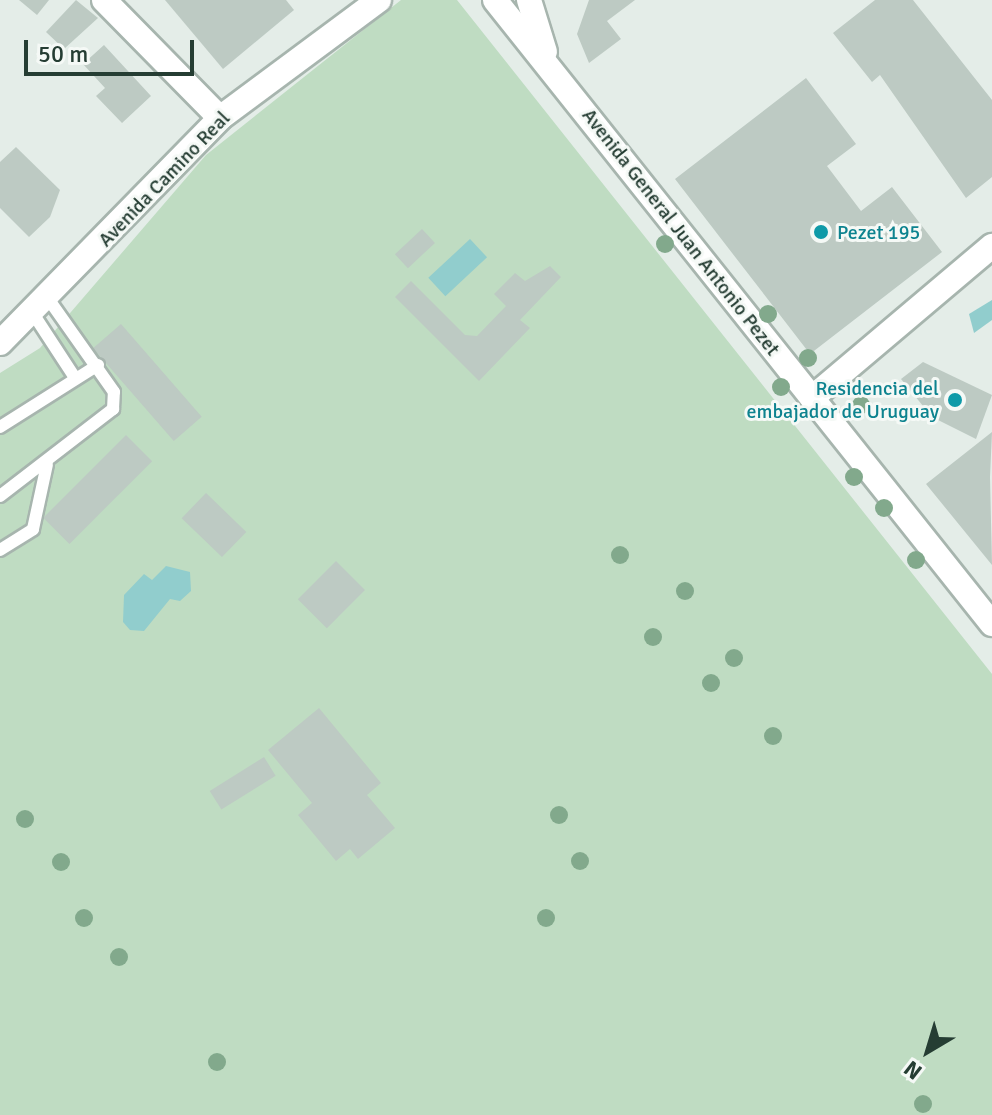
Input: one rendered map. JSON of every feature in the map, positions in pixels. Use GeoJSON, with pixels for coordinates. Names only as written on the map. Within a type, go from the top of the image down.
{"type":"FeatureCollection","features":[{"type":"Feature","properties":{"kind":"street"},"geometry":{"type":"LineString","coordinates":[[104,0],[220,118]]}},
{"type":"Feature","properties":{"kind":"street","name":"Avenida Camino Real"},"geometry":{"type":"LineString","coordinates":[[0,343],[42,308],[220,118],[379,0]]}},
{"type":"Feature","properties":{"kind":"street","name":"Avenida General Juan Antonio Pezet"},"geometry":{"type":"LineString","coordinates":[[495,0],[550,65],[992,624]]}},
{"type":"Feature","properties":{"kind":"street","name":"Avenida General Juan Antonio Pezet"},"geometry":{"type":"LineString","coordinates":[[529,0],[550,65]]}},
{"type":"Feature","properties":{"kind":"street"},"geometry":{"type":"LineString","coordinates":[[812,398],[992,246]]}},
{"type":"Feature","properties":{"kind":"lane"},"geometry":{"type":"LineString","coordinates":[[0,496],[47,464],[113,409],[114,392],[98,365],[42,308]]}},
{"type":"Feature","properties":{"kind":"lane"},"geometry":{"type":"LineString","coordinates":[[42,308],[75,378]]}},
{"type":"Feature","properties":{"kind":"lane"},"geometry":{"type":"LineString","coordinates":[[0,427],[98,365]]}},
{"type":"Feature","properties":{"kind":"lane"},"geometry":{"type":"LineString","coordinates":[[0,550],[33,529],[47,464]]}},
{"type":"Feature","properties":{"kind":"green space"},"geometry":{"type":"Polygon","coordinates":[[[401,0],[457,0],[992,674],[992,1115],[0,1115],[0,373],[40,348],[206,155],[401,0]]]}},
{"type":"Feature","properties":{"kind":"water"},"geometry":{"type":"Polygon","coordinates":[[[470,239],[487,257],[445,296],[428,278],[470,239]]]}},
{"type":"Feature","properties":{"kind":"water"},"geometry":{"type":"Polygon","coordinates":[[[992,300],[992,320],[974,333],[969,314],[992,300]]]}},
{"type":"Feature","properties":{"kind":"water"},"geometry":{"type":"Polygon","coordinates":[[[166,566],[190,572],[191,591],[180,601],[170,599],[144,631],[130,630],[123,622],[124,595],[144,574],[152,580],[166,566]]]}},
{"type":"Feature","properties":{"kind":"building"},"geometry":{"type":"Polygon","coordinates":[[[19,0],[49,0],[37,15],[19,0]]]}},
{"type":"Feature","properties":{"kind":"building"},"geometry":{"type":"Polygon","coordinates":[[[76,0],[98,18],[64,49],[46,32],[76,0]]]}},
{"type":"Feature","properties":{"kind":"building"},"geometry":{"type":"Polygon","coordinates":[[[165,0],[286,0],[294,10],[223,69],[165,0]]]}},
{"type":"Feature","properties":{"kind":"building"},"geometry":{"type":"Polygon","coordinates":[[[589,0],[635,0],[607,21],[621,39],[589,63],[577,34],[589,0]]]}},
{"type":"Feature","properties":{"kind":"building","name":"Pezet 195"},"geometry":{"type":"Polygon","coordinates":[[[875,0],[913,0],[992,100],[992,177],[966,198],[880,75],[872,82],[833,33],[875,0]]]}},
{"type":"Feature","properties":{"kind":"building"},"geometry":{"type":"Polygon","coordinates":[[[104,45],[151,96],[122,123],[96,96],[105,88],[83,64],[104,45]]]}},
{"type":"Feature","properties":{"kind":"building","name":"Pezet 195"},"geometry":{"type":"Polygon","coordinates":[[[806,78],[856,144],[827,166],[861,211],[892,187],[942,252],[810,354],[675,179],[806,78]]]}},
{"type":"Feature","properties":{"kind":"building"},"geometry":{"type":"Polygon","coordinates":[[[16,147],[60,190],[50,217],[29,237],[0,208],[0,162],[16,147]]]}},
{"type":"Feature","properties":{"kind":"building"},"geometry":{"type":"Polygon","coordinates":[[[422,229],[435,243],[408,268],[395,254],[422,229]]]}},
{"type":"Feature","properties":{"kind":"building"},"geometry":{"type":"Polygon","coordinates":[[[550,266],[561,277],[520,320],[530,328],[479,381],[395,297],[411,281],[465,335],[477,336],[506,306],[494,294],[515,273],[525,281],[550,266]]]}},
{"type":"Feature","properties":{"kind":"building"},"geometry":{"type":"Polygon","coordinates":[[[121,324],[202,417],[174,441],[93,348],[121,324]]]}},
{"type":"Feature","properties":{"kind":"building","name":"Residencia del embajador de Uruguay"},"geometry":{"type":"Polygon","coordinates":[[[923,362],[992,395],[976,439],[932,417],[901,379],[923,362]]]}},
{"type":"Feature","properties":{"kind":"building"},"geometry":{"type":"Polygon","coordinates":[[[992,432],[990,477],[992,565],[926,484],[992,432]]]}},
{"type":"Feature","properties":{"kind":"building"},"geometry":{"type":"Polygon","coordinates":[[[126,435],[152,461],[69,544],[43,518],[126,435]]]}},
{"type":"Feature","properties":{"kind":"building"},"geometry":{"type":"Polygon","coordinates":[[[206,493],[246,532],[222,557],[182,518],[206,493]]]}},
{"type":"Feature","properties":{"kind":"building"},"geometry":{"type":"Polygon","coordinates":[[[336,561],[365,590],[327,628],[298,599],[336,561]]]}},
{"type":"Feature","properties":{"kind":"building"},"geometry":{"type":"Polygon","coordinates":[[[319,708],[381,783],[367,795],[395,828],[358,859],[350,849],[336,861],[298,815],[312,803],[268,750],[319,708]]]}},
{"type":"Feature","properties":{"kind":"building"},"geometry":{"type":"Polygon","coordinates":[[[264,757],[276,776],[221,810],[210,791],[264,757]]]}},
{"type":"Feature","properties":{"kind":"place","name":"Pezet 195"},"geometry":{"type":"Point","coordinates":[821,232]}},
{"type":"Feature","properties":{"kind":"place","name":"Residencia del embajador de Uruguay"},"geometry":{"type":"Point","coordinates":[955,400]}}]}
